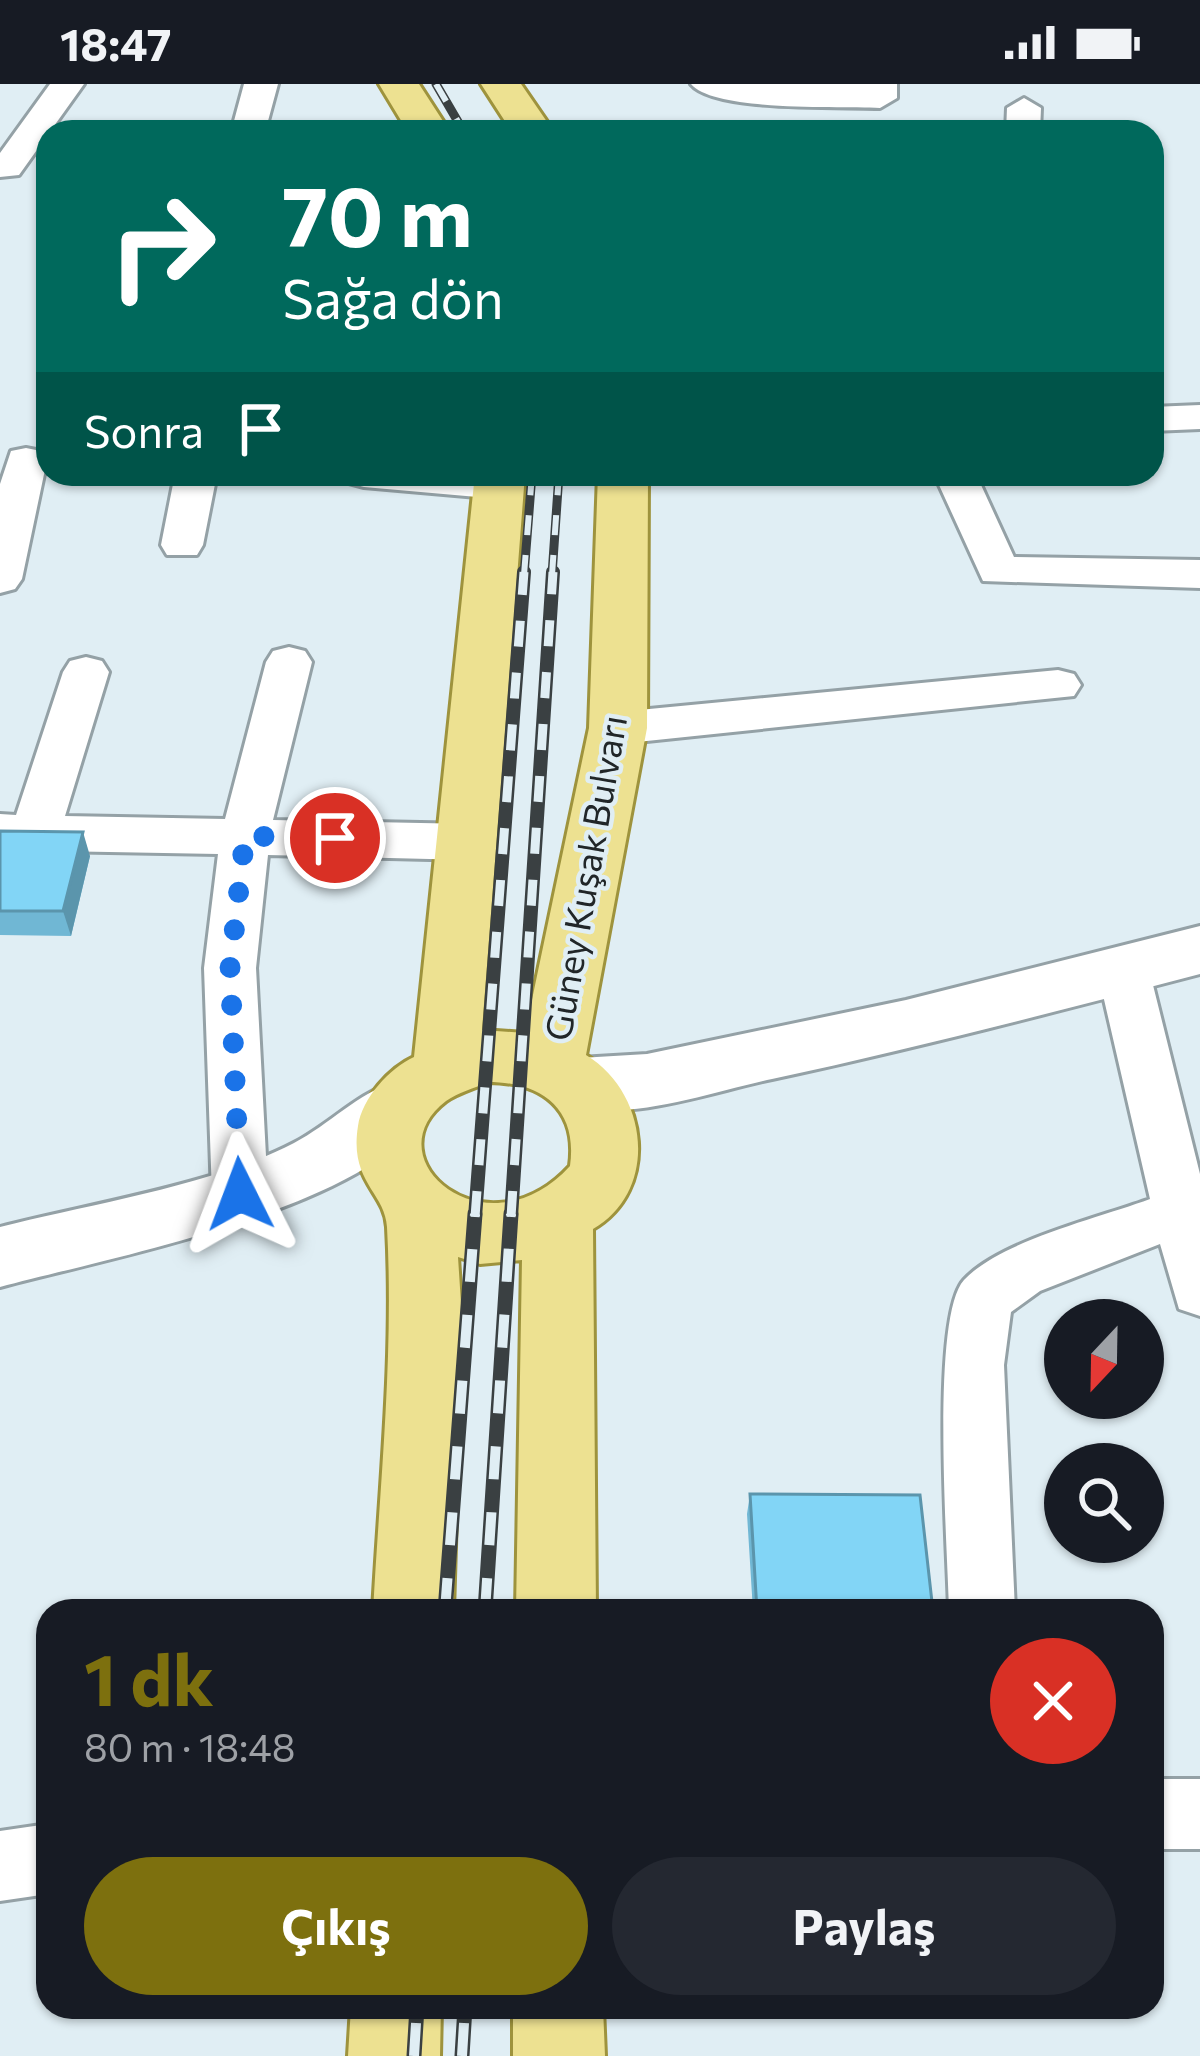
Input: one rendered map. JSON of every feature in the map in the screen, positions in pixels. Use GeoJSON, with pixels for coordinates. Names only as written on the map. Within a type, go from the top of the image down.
{"type":"FeatureCollection","features":[{"type":"Feature","properties":{"kind":"main road"},"geometry":{"type":"LineString","coordinates":[[399,84],[422,120]]}},
{"type":"Feature","properties":{"kind":"main road"},"geometry":{"type":"LineString","coordinates":[[502,84],[525,120]]}},
{"type":"Feature","properties":{"kind":"main road"},"geometry":{"type":"LineString","coordinates":[[413,1599],[425,1319],[410,1203],[386,1164],[386,1136],[421,1087],[470,842],[500,486]]}},
{"type":"Feature","properties":{"kind":"main road","name":"Güney Kuşak Bulvarı"},"geometry":{"type":"LineString","coordinates":[[580,1096],[618,728],[633,486]]}},
{"type":"Feature","properties":{"kind":"main road"},"geometry":{"type":"LineString","coordinates":[[580,1096],[906,1025],[1200,950]]}},
{"type":"Feature","properties":{"kind":"main road"},"geometry":{"type":"LineString","coordinates":[[0,1257],[240,1194],[318,1162],[421,1087],[481,1056],[517,1056],[580,1096],[604,1168],[586,1197],[559,1219],[525,1232],[488,1236],[452,1230],[410,1203],[318,1162]]}},
{"type":"Feature","properties":{"kind":"main road"},"geometry":{"type":"LineString","coordinates":[[556,1599],[559,1219]]}},
{"type":"Feature","properties":{"kind":"main road"},"geometry":{"type":"LineString","coordinates":[[394,2056],[396,2019]]}},
{"type":"Feature","properties":{"kind":"main road"},"geometry":{"type":"LineString","coordinates":[[558,2019],[559,2056]]}},
{"type":"Feature","properties":{"kind":"street"},"geometry":{"type":"LineString","coordinates":[[40,120],[67,84]]}},
{"type":"Feature","properties":{"kind":"street"},"geometry":{"type":"LineString","coordinates":[[251,120],[261,84]]}},
{"type":"Feature","properties":{"kind":"street"},"geometry":{"type":"LineString","coordinates":[[708,84],[730,91],[880,98],[880,84]]}},
{"type":"Feature","properties":{"kind":"street"},"geometry":{"type":"LineString","coordinates":[[3,168],[36,125]]}},
{"type":"Feature","properties":{"kind":"street"},"geometry":{"type":"LineString","coordinates":[[3,168],[36,162]]}},
{"type":"Feature","properties":{"kind":"street"},"geometry":{"type":"LineString","coordinates":[[1164,418],[1200,417]]}},
{"type":"Feature","properties":{"kind":"street"},"geometry":{"type":"LineString","coordinates":[[0,579],[25,460]]}},
{"type":"Feature","properties":{"kind":"street"},"geometry":{"type":"LineString","coordinates":[[182,545],[194,486]]}},
{"type":"Feature","properties":{"kind":"street"},"geometry":{"type":"LineString","coordinates":[[960,486],[998,571],[1200,574]]}},
{"type":"Feature","properties":{"kind":"street"},"geometry":{"type":"LineString","coordinates":[[240,1194],[230,968],[245,836],[289,662]]}},
{"type":"Feature","properties":{"kind":"street"},"geometry":{"type":"LineString","coordinates":[[86,672],[18,832],[470,842]]}},
{"type":"Feature","properties":{"kind":"street"},"geometry":{"type":"LineString","coordinates":[[618,728],[1058,685]]}},
{"type":"Feature","properties":{"kind":"street"},"geometry":{"type":"LineString","coordinates":[[1123,969],[1190,1209],[1200,1291]]}},
{"type":"Feature","properties":{"kind":"street"},"geometry":{"type":"LineString","coordinates":[[982,1599],[974,1366],[983,1299],[1019,1273],[1190,1209]]}},
{"type":"Feature","properties":{"kind":"street"},"geometry":{"type":"LineString","coordinates":[[1164,1814],[1200,1814]]}},
{"type":"Feature","properties":{"kind":"street"},"geometry":{"type":"LineString","coordinates":[[0,1866],[36,1861]]}},
{"type":"Feature","properties":{"kind":"building"},"geometry":{"type":"Polygon","coordinates":[[[0,831],[83,832],[63,911],[0,911],[0,831]]]}},
{"type":"Feature","properties":{"kind":"building"},"geometry":{"type":"Polygon","coordinates":[[[750,1494],[920,1495],[932,1599],[756,1599],[750,1494]]]}},
{"type":"Feature","properties":{"kind":"railway"},"geometry":{"type":"LineString","coordinates":[[436,84],[457,120]]}},
{"type":"Feature","properties":{"kind":"railway"},"geometry":{"type":"LineString","coordinates":[[524,575],[531,486]]}},
{"type":"Feature","properties":{"kind":"railway"},"geometry":{"type":"LineString","coordinates":[[552,575],[558,486]]}},
{"type":"Feature","properties":{"kind":"railway"},"geometry":{"type":"LineString","coordinates":[[475,1217],[524,572]]}},
{"type":"Feature","properties":{"kind":"railway"},"geometry":{"type":"LineString","coordinates":[[511,1217],[553,572]]}},
{"type":"Feature","properties":{"kind":"railway"},"geometry":{"type":"LineString","coordinates":[[446,1599],[475,1214]]}},
{"type":"Feature","properties":{"kind":"railway"},"geometry":{"type":"LineString","coordinates":[[486,1599],[511,1214]]}},
{"type":"Feature","properties":{"kind":"railway"},"geometry":{"type":"LineString","coordinates":[[414,2056],[416,2019]]}},
{"type":"Feature","properties":{"kind":"railway"},"geometry":{"type":"LineString","coordinates":[[462,2056],[464,2019]]}},
{"type":"Feature","properties":{"kind":"route"},"geometry":{"type":"LineString","coordinates":[[240,1194],[230,968],[245,836],[335,838]]}}]}
